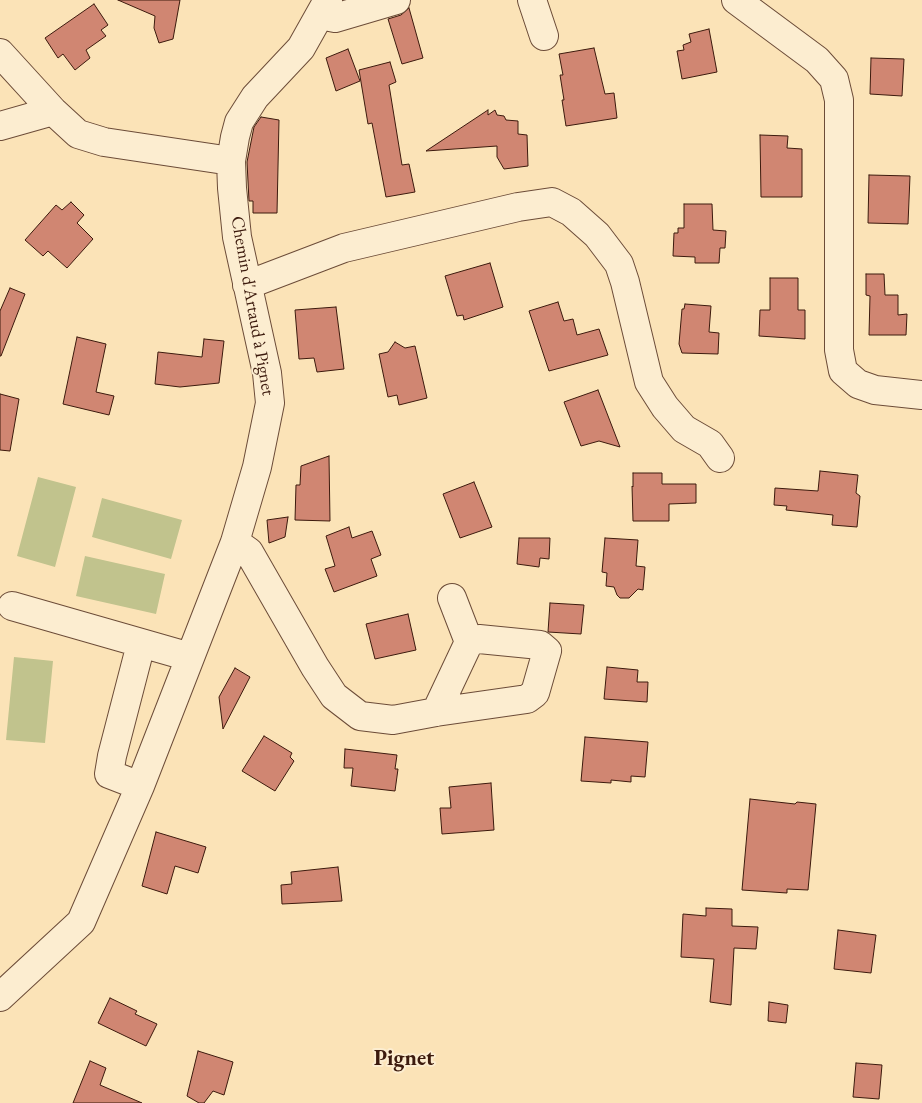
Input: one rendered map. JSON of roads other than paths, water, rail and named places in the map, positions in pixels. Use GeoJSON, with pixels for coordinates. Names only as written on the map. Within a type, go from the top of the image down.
{"type":"FeatureCollection","features":[{"type":"Feature","properties":{"kind":"street"},"geometry":{"type":"LineString","coordinates":[[324,8],[334,18],[396,0]]}},
{"type":"Feature","properties":{"kind":"street"},"geometry":{"type":"LineString","coordinates":[[532,0],[544,36]]}},
{"type":"Feature","properties":{"kind":"street"},"geometry":{"type":"LineString","coordinates":[[736,0],[817,60],[834,79],[839,100],[839,350],[842,371],[858,384],[874,390],[922,395]]}},
{"type":"Feature","properties":{"kind":"street","name":"Chemin d'Artaud à Pignet"},"geometry":{"type":"LineString","coordinates":[[0,996],[81,922],[140,786],[235,542],[257,467],[270,403],[267,373],[237,237],[231,161],[235,137],[239,122],[255,97],[301,48],[324,8]]}},
{"type":"Feature","properties":{"kind":"street"},"geometry":{"type":"LineString","coordinates":[[0,53],[53,111],[78,134],[104,142],[231,161]]}},
{"type":"Feature","properties":{"kind":"street"},"geometry":{"type":"LineString","coordinates":[[0,126],[53,111]]}},
{"type":"Feature","properties":{"kind":"street"},"geometry":{"type":"LineString","coordinates":[[247,285],[344,248],[518,207],[552,202],[571,212],[598,234],[619,264],[649,382],[665,406],[684,429],[710,444],[720,458]]}},
{"type":"Feature","properties":{"kind":"street"},"geometry":{"type":"LineString","coordinates":[[235,542],[249,552],[315,667],[334,696],[360,716],[393,720],[436,712],[527,700],[536,693],[547,651],[540,645],[479,639],[469,642]]}},
{"type":"Feature","properties":{"kind":"street"},"geometry":{"type":"LineString","coordinates":[[436,712],[469,642],[452,598]]}},
{"type":"Feature","properties":{"kind":"street"},"geometry":{"type":"LineString","coordinates":[[12,606],[141,644],[190,656]]}},
{"type":"Feature","properties":{"kind":"street"},"geometry":{"type":"LineString","coordinates":[[140,786],[109,774],[141,644]]}},
{"type":"Feature","properties":{"kind":"district","name":"Pignet"},"geometry":{"type":"Point","coordinates":[404,1059]}}]}
